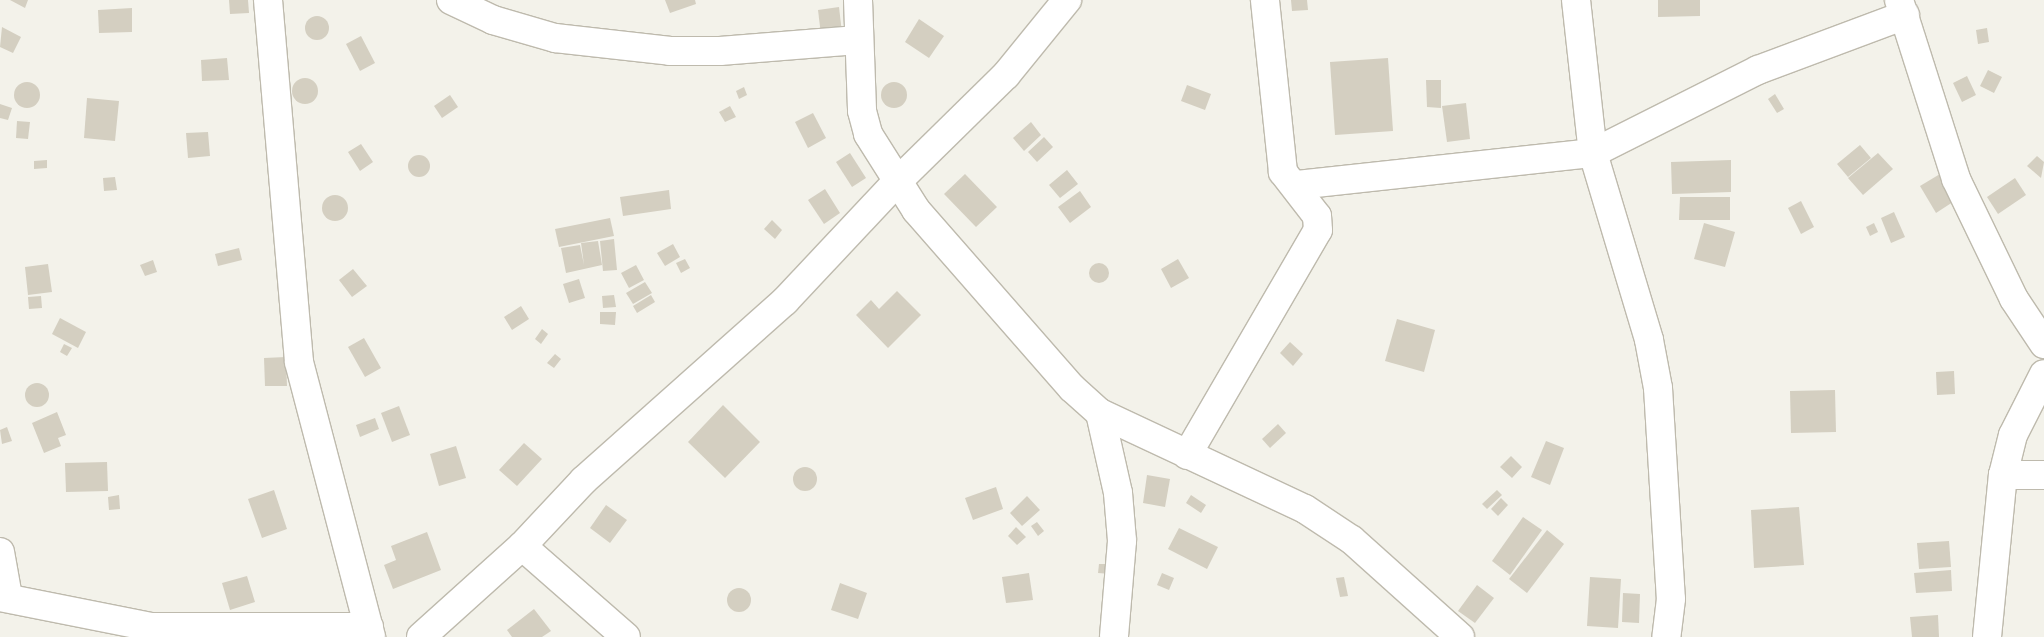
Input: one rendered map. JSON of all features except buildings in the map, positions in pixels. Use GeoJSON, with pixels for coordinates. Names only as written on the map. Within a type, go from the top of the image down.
{"type":"FeatureCollection","features":[{"type":"Feature","properties":{"kind":"street"},"geometry":{"type":"LineString","coordinates":[[0,552],[4,597],[151,627],[370,632],[299,362],[268,0]]}},
{"type":"Feature","properties":{"kind":"street"},"geometry":{"type":"LineString","coordinates":[[451,0],[493,20],[555,38],[670,51],[720,52],[858,40]]}},
{"type":"Feature","properties":{"kind":"street"},"geometry":{"type":"LineString","coordinates":[[858,0],[862,111],[868,134],[896,182],[1072,388],[1100,413],[1305,509],[1352,540],[1460,637]]}},
{"type":"Feature","properties":{"kind":"street"},"geometry":{"type":"LineString","coordinates":[[421,637],[522,546],[584,480],[785,301],[896,182],[1006,75],[1067,0]]}},
{"type":"Feature","properties":{"kind":"street"},"geometry":{"type":"LineString","coordinates":[[1187,455],[1311,247],[1317,216],[1297,185],[1283,172],[1265,0]]}},
{"type":"Feature","properties":{"kind":"street"},"geometry":{"type":"LineString","coordinates":[[1576,0],[1593,153],[1649,340],[1658,388],[1671,599],[1666,637]]}},
{"type":"Feature","properties":{"kind":"street"},"geometry":{"type":"LineString","coordinates":[[1297,185],[1593,153],[1758,70],[1902,8],[1956,178],[2014,299],[2044,344]]}},
{"type":"Feature","properties":{"kind":"street"},"geometry":{"type":"LineString","coordinates":[[1987,637],[2003,475],[2013,435],[2044,374]]}},
{"type":"Feature","properties":{"kind":"street"},"geometry":{"type":"LineString","coordinates":[[1100,413],[1118,493],[1122,541],[1114,637]]}},
{"type":"Feature","properties":{"kind":"street"},"geometry":{"type":"LineString","coordinates":[[2003,475],[2044,475]]}},
{"type":"Feature","properties":{"kind":"street"},"geometry":{"type":"LineString","coordinates":[[522,546],[626,637]]}}]}
